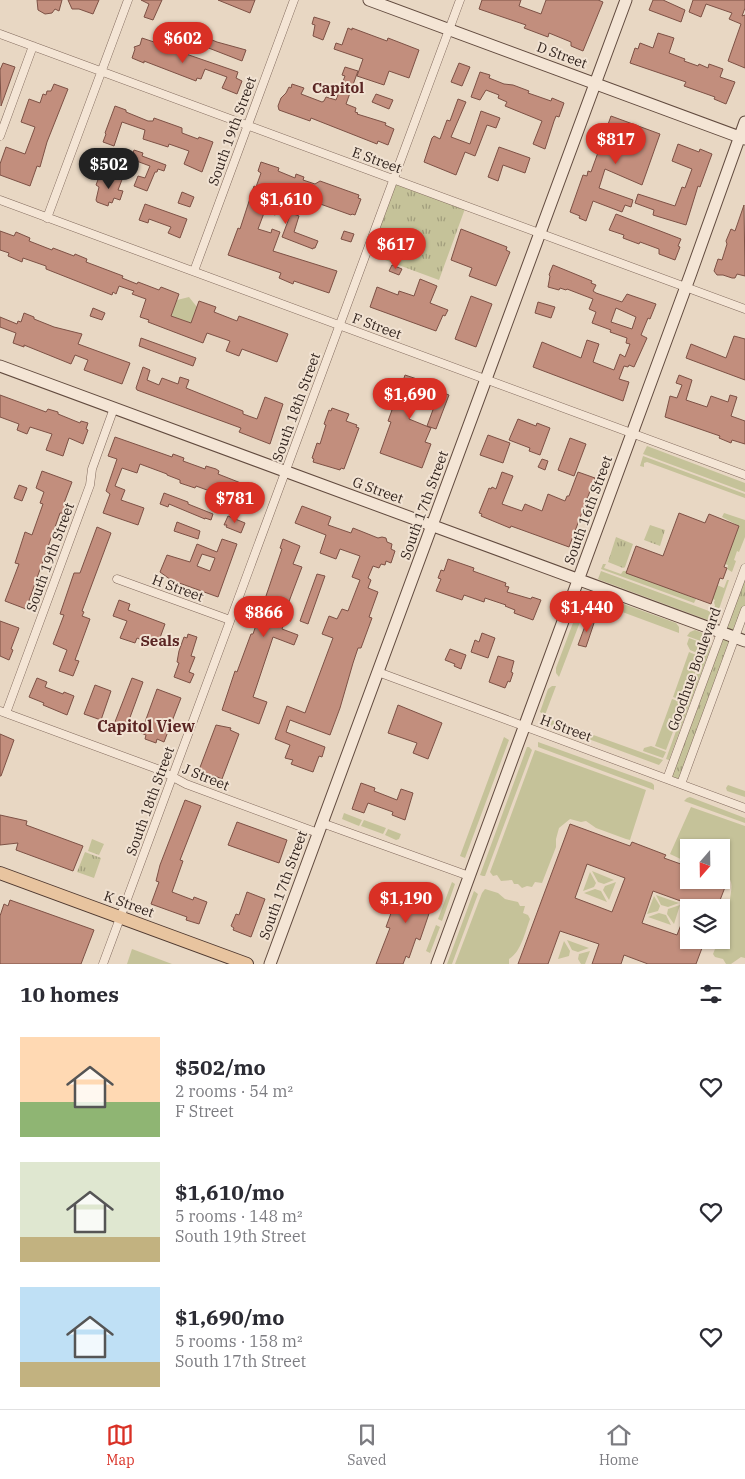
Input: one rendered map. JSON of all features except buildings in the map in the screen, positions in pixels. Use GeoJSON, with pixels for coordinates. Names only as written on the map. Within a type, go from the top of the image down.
{"type":"FeatureCollection","features":[{"type":"Feature","properties":{"kind":"main road","name":"D Street"},"geometry":{"type":"LineString","coordinates":[[369,0],[742,138]]}},
{"type":"Feature","properties":{"kind":"main road","name":"South 17th Street"},"geometry":{"type":"LineString","coordinates":[[270,964],[626,0]]}},
{"type":"Feature","properties":{"kind":"main road","name":"South 16th Street"},"geometry":{"type":"LineString","coordinates":[[437,964],[742,138],[745,122]]}},
{"type":"Feature","properties":{"kind":"main road","name":"G Street"},"geometry":{"type":"LineString","coordinates":[[0,366],[740,639]]}},
{"type":"Feature","properties":{"kind":"main road","name":"K Street"},"geometry":{"type":"LineString","coordinates":[[0,873],[247,964]]}},
{"type":"Feature","properties":{"kind":"street"},"geometry":{"type":"LineString","coordinates":[[47,218],[128,0]]}},
{"type":"Feature","properties":{"kind":"street","name":"South 19th Street"},"geometry":{"type":"LineString","coordinates":[[194,271],[294,0]]}},
{"type":"Feature","properties":{"kind":"street","name":"South 18th Street"},"geometry":{"type":"LineString","coordinates":[[103,964],[460,0]]}},
{"type":"Feature","properties":{"kind":"street","name":"E Street"},"geometry":{"type":"LineString","coordinates":[[0,34],[745,309]]}},
{"type":"Feature","properties":{"kind":"street"},"geometry":{"type":"LineString","coordinates":[[0,136],[33,46]]}},
{"type":"Feature","properties":{"kind":"street","name":"F Street"},"geometry":{"type":"LineString","coordinates":[[0,200],[745,475]]}},
{"type":"Feature","properties":{"kind":"street","name":"South 19th Street"},"geometry":{"type":"LineString","coordinates":[[3,712],[90,485],[92,469],[114,408]]}},
{"type":"Feature","properties":{"kind":"street","name":"Goodhue Boulevard"},"geometry":{"type":"LineString","coordinates":[[667,779],[745,568]]}},
{"type":"Feature","properties":{"kind":"street","name":"H Street"},"geometry":{"type":"LineString","coordinates":[[117,579],[230,620]]}},
{"type":"Feature","properties":{"kind":"street","name":"Goodhue Boulevard"},"geometry":{"type":"LineString","coordinates":[[681,784],[740,639],[745,610]]}},
{"type":"Feature","properties":{"kind":"street","name":"H Street"},"geometry":{"type":"LineString","coordinates":[[378,672],[745,808]]}},
{"type":"Feature","properties":{"kind":"street","name":"J Street"},"geometry":{"type":"LineString","coordinates":[[3,712],[160,770],[186,784],[469,876]]}},
{"type":"Feature","properties":{"kind":"green space"},"geometry":{"type":"Polygon","coordinates":[[[394,179],[466,206],[439,280],[366,253],[394,179]]]}},
{"type":"Feature","properties":{"kind":"green space"},"geometry":{"type":"Polygon","coordinates":[[[189,297],[197,307],[191,323],[171,316],[177,300],[189,297]]]}},
{"type":"Feature","properties":{"kind":"green space"},"geometry":{"type":"Polygon","coordinates":[[[647,446],[745,483],[745,492],[643,454],[647,446]]]}},
{"type":"Feature","properties":{"kind":"green space"},"geometry":{"type":"Polygon","coordinates":[[[643,456],[745,494],[745,498],[647,462],[644,463],[644,467],[640,466],[643,456]]]}},
{"type":"Feature","properties":{"kind":"green space"},"geometry":{"type":"Polygon","coordinates":[[[724,513],[745,520],[745,537],[739,552],[737,551],[732,572],[727,569],[728,565],[725,564],[739,526],[722,517],[724,513]]]}},
{"type":"Feature","properties":{"kind":"green space"},"geometry":{"type":"Polygon","coordinates":[[[650,525],[665,530],[660,546],[644,540],[650,525]]]}},
{"type":"Feature","properties":{"kind":"green space"},"geometry":{"type":"Polygon","coordinates":[[[616,537],[633,544],[623,568],[608,562],[616,537]]]}},
{"type":"Feature","properties":{"kind":"green space"},"geometry":{"type":"Polygon","coordinates":[[[603,564],[606,564],[604,568],[621,574],[623,571],[627,571],[696,599],[694,603],[601,569],[603,564]]]}},
{"type":"Feature","properties":{"kind":"green space"},"geometry":{"type":"Polygon","coordinates":[[[745,568],[745,610],[681,784],[667,779],[745,568]]]}},
{"type":"Feature","properties":{"kind":"green space"},"geometry":{"type":"Polygon","coordinates":[[[601,571],[717,614],[713,622],[600,580],[598,579],[601,571]]]}},
{"type":"Feature","properties":{"kind":"green space"},"geometry":{"type":"Polygon","coordinates":[[[727,580],[729,580],[718,612],[712,610],[715,606],[715,600],[712,599],[717,585],[724,588],[727,580]]]}},
{"type":"Feature","properties":{"kind":"green space"},"geometry":{"type":"Polygon","coordinates":[[[593,593],[676,623],[679,627],[679,633],[590,600],[593,593]]]}},
{"type":"Feature","properties":{"kind":"green space"},"geometry":{"type":"Polygon","coordinates":[[[582,599],[588,601],[559,677],[556,673],[556,668],[582,599]]]}},
{"type":"Feature","properties":{"kind":"green space"},"geometry":{"type":"Polygon","coordinates":[[[695,630],[708,635],[706,643],[687,636],[695,630]]]}},
{"type":"Feature","properties":{"kind":"green space"},"geometry":{"type":"Polygon","coordinates":[[[689,638],[705,644],[702,655],[690,650],[687,644],[689,638]]]}},
{"type":"Feature","properties":{"kind":"green space"},"geometry":{"type":"Polygon","coordinates":[[[707,645],[711,647],[669,760],[666,759],[707,645]]]}},
{"type":"Feature","properties":{"kind":"green space"},"geometry":{"type":"Polygon","coordinates":[[[689,652],[701,657],[684,701],[673,697],[689,652]]]}},
{"type":"Feature","properties":{"kind":"green space"},"geometry":{"type":"Polygon","coordinates":[[[556,686],[545,715],[540,712],[548,689],[556,686]]]}},
{"type":"Feature","properties":{"kind":"green space"},"geometry":{"type":"Polygon","coordinates":[[[672,699],[684,703],[666,750],[655,746],[672,699]]]}},
{"type":"Feature","properties":{"kind":"green space"},"geometry":{"type":"Polygon","coordinates":[[[546,718],[663,760],[659,765],[545,723],[546,718]]]}},
{"type":"Feature","properties":{"kind":"green space"},"geometry":{"type":"Polygon","coordinates":[[[504,737],[509,740],[465,858],[460,856],[504,737]]]}},
{"type":"Feature","properties":{"kind":"green space"},"geometry":{"type":"Polygon","coordinates":[[[538,742],[652,783],[654,790],[538,747],[538,742]]]}},
{"type":"Feature","properties":{"kind":"green space"},"geometry":{"type":"Polygon","coordinates":[[[651,746],[666,752],[663,758],[643,751],[644,748],[651,746]]]}},
{"type":"Feature","properties":{"kind":"green space"},"geometry":{"type":"Polygon","coordinates":[[[527,747],[532,750],[485,876],[480,875],[527,747]]]}},
{"type":"Feature","properties":{"kind":"green space"},"geometry":{"type":"Polygon","coordinates":[[[535,750],[646,790],[630,840],[596,828],[586,821],[581,822],[570,819],[559,828],[556,847],[542,883],[535,882],[532,887],[522,888],[518,884],[514,884],[512,880],[501,881],[497,875],[493,876],[490,872],[535,750]]]}},
{"type":"Feature","properties":{"kind":"green space"},"geometry":{"type":"Polygon","coordinates":[[[728,785],[745,791],[745,797],[727,791],[728,785]]]}},
{"type":"Feature","properties":{"kind":"green space"},"geometry":{"type":"Polygon","coordinates":[[[690,797],[745,818],[745,823],[684,801],[690,797]]]}},
{"type":"Feature","properties":{"kind":"green space"},"geometry":{"type":"Polygon","coordinates":[[[691,807],[745,826],[745,958],[741,957],[731,964],[726,964],[723,959],[715,957],[713,954],[715,949],[730,949],[730,839],[680,839],[680,859],[670,854],[691,807]]]}},
{"type":"Feature","properties":{"kind":"green space"},"geometry":{"type":"Polygon","coordinates":[[[344,813],[362,820],[359,826],[342,819],[344,813]]]}},
{"type":"Feature","properties":{"kind":"green space"},"geometry":{"type":"Polygon","coordinates":[[[364,820],[386,828],[383,834],[361,826],[364,820]]]}},
{"type":"Feature","properties":{"kind":"green space"},"geometry":{"type":"Polygon","coordinates":[[[388,829],[401,834],[399,839],[396,840],[385,835],[388,829]]]}},
{"type":"Feature","properties":{"kind":"green space"},"geometry":{"type":"Polygon","coordinates":[[[92,839],[104,844],[99,855],[88,851],[92,839]]]}},
{"type":"Feature","properties":{"kind":"green space"},"geometry":{"type":"Polygon","coordinates":[[[85,852],[101,858],[94,878],[77,872],[85,852]]]}},
{"type":"Feature","properties":{"kind":"green space"},"geometry":{"type":"Polygon","coordinates":[[[592,871],[614,880],[604,884],[598,882],[592,871]]]}},
{"type":"Feature","properties":{"kind":"green space"},"geometry":{"type":"Polygon","coordinates":[[[590,872],[596,883],[594,887],[583,891],[590,872]]]}},
{"type":"Feature","properties":{"kind":"green space"},"geometry":{"type":"Polygon","coordinates":[[[452,882],[455,884],[442,921],[438,919],[452,882]]]}},
{"type":"Feature","properties":{"kind":"green space"},"geometry":{"type":"Polygon","coordinates":[[[616,882],[609,900],[603,890],[605,886],[616,882]]]}},
{"type":"Feature","properties":{"kind":"green space"},"geometry":{"type":"Polygon","coordinates":[[[485,889],[498,893],[505,899],[518,902],[520,906],[525,906],[523,913],[528,915],[530,919],[522,941],[517,952],[509,959],[509,964],[455,964],[482,893],[485,889]]]}},
{"type":"Feature","properties":{"kind":"green space"},"geometry":{"type":"Polygon","coordinates":[[[595,889],[601,891],[607,902],[584,893],[595,889]]]}},
{"type":"Feature","properties":{"kind":"green space"},"geometry":{"type":"Polygon","coordinates":[[[474,891],[478,894],[452,964],[447,964],[474,891]]]}},
{"type":"Feature","properties":{"kind":"green space"},"geometry":{"type":"Polygon","coordinates":[[[656,895],[679,903],[668,907],[661,905],[656,895]]]}},
{"type":"Feature","properties":{"kind":"green space"},"geometry":{"type":"Polygon","coordinates":[[[654,896],[660,906],[658,911],[647,914],[654,896]]]}},
{"type":"Feature","properties":{"kind":"green space"},"geometry":{"type":"Polygon","coordinates":[[[680,905],[674,924],[667,914],[668,909],[680,905]]]}},
{"type":"Feature","properties":{"kind":"green space"},"geometry":{"type":"Polygon","coordinates":[[[659,913],[666,915],[671,925],[648,917],[659,913]]]}},
{"type":"Feature","properties":{"kind":"green space"},"geometry":{"type":"Polygon","coordinates":[[[436,925],[440,927],[430,953],[426,951],[436,925]]]}},
{"type":"Feature","properties":{"kind":"green space"},"geometry":{"type":"Polygon","coordinates":[[[567,940],[589,948],[578,952],[572,950],[567,940]]]}},
{"type":"Feature","properties":{"kind":"green space"},"geometry":{"type":"Polygon","coordinates":[[[564,941],[570,951],[569,956],[558,959],[564,941]]]}},
{"type":"Feature","properties":{"kind":"green space"},"geometry":{"type":"Polygon","coordinates":[[[132,949],[172,964],[127,964],[132,949]]]}},
{"type":"Feature","properties":{"kind":"green space"},"geometry":{"type":"Polygon","coordinates":[[[590,951],[585,964],[581,964],[578,959],[579,954],[590,951]]]}},
{"type":"Feature","properties":{"kind":"district","name":"Capitol"},"geometry":{"type":"Point","coordinates":[338,87]}},
{"type":"Feature","properties":{"kind":"district","name":"Seals"},"geometry":{"type":"Point","coordinates":[160,640]}},
{"type":"Feature","properties":{"kind":"district","name":"Capitol View"},"geometry":{"type":"Point","coordinates":[146,726]}}]}
